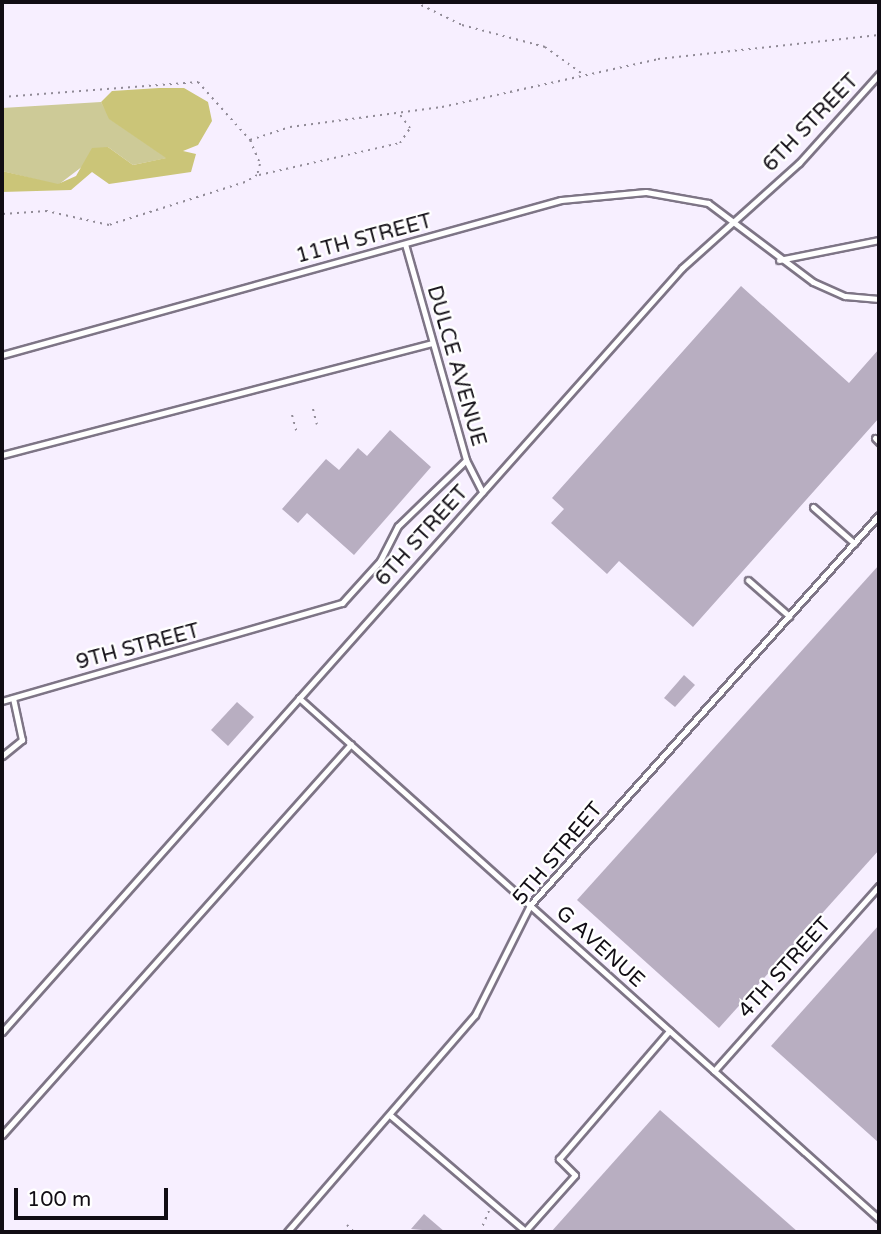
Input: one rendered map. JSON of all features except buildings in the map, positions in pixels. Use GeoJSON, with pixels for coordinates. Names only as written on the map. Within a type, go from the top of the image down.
{"type":"FeatureCollection","features":[{"type":"Feature","properties":{"kind":"lane","name":"6TH STREET"},"geometry":{"type":"LineString","coordinates":[[2,1032],[682,268],[799,163],[879,74]]}},
{"type":"Feature","properties":{"kind":"lane","name":"11TH STREET"},"geometry":{"type":"LineString","coordinates":[[2,355],[561,200],[646,192],[708,203],[735,219],[779,260],[835,293],[879,299]]}},
{"type":"Feature","properties":{"kind":"lane"},"geometry":{"type":"LineString","coordinates":[[779,260],[879,240]]}},
{"type":"Feature","properties":{"kind":"lane","name":"DULCE AVENUE"},"geometry":{"type":"LineString","coordinates":[[405,244],[466,460],[482,492]]}},
{"type":"Feature","properties":{"kind":"lane"},"geometry":{"type":"LineString","coordinates":[[2,455],[432,344]]}},
{"type":"Feature","properties":{"kind":"lane","name":"9TH STREET"},"geometry":{"type":"LineString","coordinates":[[2,701],[283,623],[342,603],[380,561],[398,526],[466,460]]}},
{"type":"Feature","properties":{"kind":"lane"},"geometry":{"type":"LineString","coordinates":[[813,507],[854,543]]}},
{"type":"Feature","properties":{"kind":"lane","name":"5TH STREET"},"geometry":{"type":"LineString","coordinates":[[287,1232],[391,1116],[475,1015],[530,905],[879,515]]}},
{"type":"Feature","properties":{"kind":"lane"},"geometry":{"type":"LineString","coordinates":[[748,580],[789,616]]}},
{"type":"Feature","properties":{"kind":"lane"},"geometry":{"type":"LineString","coordinates":[[2,756],[22,740],[13,698]]}},
{"type":"Feature","properties":{"kind":"lane","name":"G AVENUE"},"geometry":{"type":"LineString","coordinates":[[299,698],[879,1219]]}},
{"type":"Feature","properties":{"kind":"lane"},"geometry":{"type":"LineString","coordinates":[[2,1135],[351,744]]}},
{"type":"Feature","properties":{"kind":"lane","name":"4TH STREET"},"geometry":{"type":"LineString","coordinates":[[714,1071],[879,887]]}},
{"type":"Feature","properties":{"kind":"lane"},"geometry":{"type":"LineString","coordinates":[[391,1116],[525,1231],[575,1175],[559,1159],[670,1031]]}},
{"type":"Feature","properties":{"kind":"path"},"geometry":{"type":"LineString","coordinates":[[415,2],[462,25],[545,47],[585,76]]}},
{"type":"Feature","properties":{"kind":"path"},"geometry":{"type":"LineString","coordinates":[[250,140],[396,110],[442,107],[658,59],[879,35]]}},
{"type":"Feature","properties":{"kind":"path"},"geometry":{"type":"LineString","coordinates":[[2,97],[183,79],[212,93],[250,140],[257,175]]}},
{"type":"Feature","properties":{"kind":"path"},"geometry":{"type":"LineString","coordinates":[[2,214],[47,211],[109,225],[257,175],[400,143],[410,128],[396,110]]}},
{"type":"Feature","properties":{"kind":"path"},"geometry":{"type":"LineString","coordinates":[[313,409],[317,425]]}},
{"type":"Feature","properties":{"kind":"path"},"geometry":{"type":"LineString","coordinates":[[292,415],[296,430]]}},
{"type":"Feature","properties":{"kind":"path"},"geometry":{"type":"LineString","coordinates":[[480,1232],[489,1210]]}},
{"type":"Feature","properties":{"kind":"path"},"geometry":{"type":"LineString","coordinates":[[346,1225],[354,1232]]}},
{"type":"Feature","properties":{"kind":"shaded area"},"geometry":{"type":"Polygon","coordinates":[[[184,88],[208,102],[212,121],[198,145],[183,151],[196,154],[191,172],[109,184],[92,172],[71,190],[2,192],[2,171],[58,184],[76,176],[92,148],[108,147],[133,165],[166,158],[109,119],[101,102],[112,91],[184,88]]]}},
{"type":"Feature","properties":{"kind":"shaded area"},"geometry":{"type":"Polygon","coordinates":[[[101,102],[110,119],[167,158],[133,165],[108,147],[58,185],[2,171],[2,108],[101,102]]]}}]}
